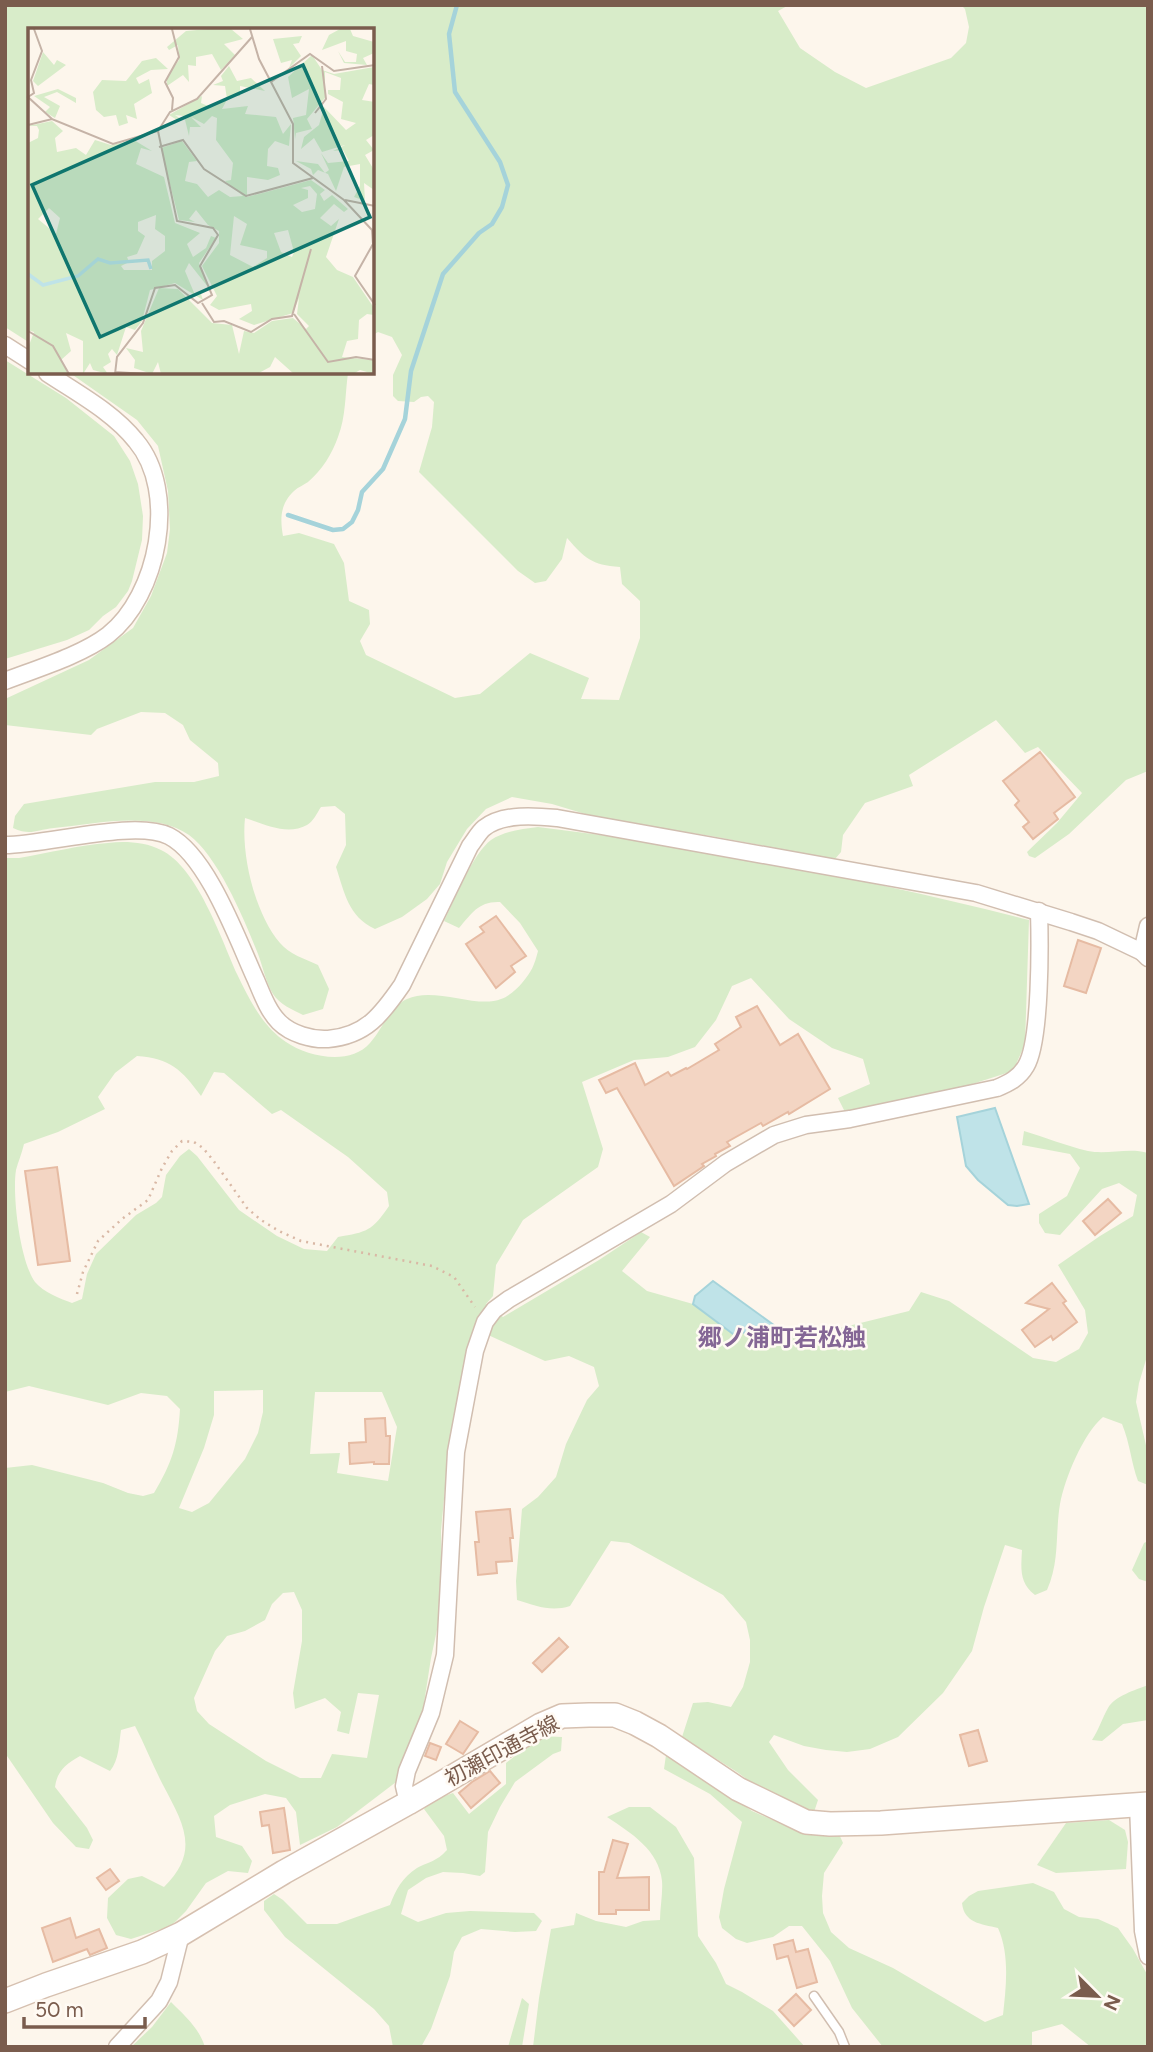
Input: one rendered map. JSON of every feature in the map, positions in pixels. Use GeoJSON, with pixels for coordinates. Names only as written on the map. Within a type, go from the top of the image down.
{"type":"FeatureCollection","features":[{"type":"Feature","properties":{"kind":"main road","name":"初瀬印通寺線"},"geometry":{"type":"LineString","coordinates":[[5,2001],[142,1952],[181,1934],[284,1872],[541,1725],[562,1716],[615,1715],[635,1723],[738,1789],[806,1822],[881,1823],[1143,1804]]}},
{"type":"Feature","properties":{"kind":"street"},"geometry":{"type":"LineString","coordinates":[[5,345],[28,360]]}},
{"type":"Feature","properties":{"kind":"street"},"geometry":{"type":"LineString","coordinates":[[5,681],[72,655],[105,638],[123,622],[141,594],[154,555],[159,515],[157,488],[149,460],[123,427],[48,374]]}},
{"type":"Feature","properties":{"kind":"street"},"geometry":{"type":"LineString","coordinates":[[5,845],[138,830],[167,835],[181,844],[195,859],[219,900],[266,1003],[279,1022],[297,1033],[316,1039],[332,1039],[356,1033],[372,1024],[402,985],[470,846],[484,828],[517,818],[557,818],[976,893],[1040,911],[1098,932],[1145,955],[1148,926]]}},
{"type":"Feature","properties":{"kind":"street"},"geometry":{"type":"LineString","coordinates":[[408,1803],[404,1786],[407,1771],[431,1713],[445,1655],[456,1452],[475,1352],[485,1322],[494,1310],[509,1299],[671,1204],[726,1163],[774,1135],[806,1125],[850,1119],[997,1088],[1014,1081],[1026,1067],[1033,1050],[1040,911]]}},
{"type":"Feature","properties":{"kind":"street"},"geometry":{"type":"LineString","coordinates":[[1143,1804],[1143,1931],[1148,1956]]}},
{"type":"Feature","properties":{"kind":"street"},"geometry":{"type":"LineString","coordinates":[[117,2047],[159,2001],[169,1982],[181,1934]]}},
{"type":"Feature","properties":{"kind":"lane"},"geometry":{"type":"LineString","coordinates":[[814,1996],[839,2032],[845,2047]]}},
{"type":"Feature","properties":{"kind":"path"},"geometry":{"type":"LineString","coordinates":[[77,1294],[83,1272],[98,1241],[148,1200],[162,1168],[182,1141],[194,1142],[203,1148],[247,1208],[279,1231],[301,1241],[432,1266],[454,1277],[485,1322]]}},
{"type":"Feature","properties":{"kind":"green space"},"geometry":{"type":"Polygon","coordinates":[[[5,5],[789,5],[778,11],[800,48],[835,72],[866,88],[951,58],[966,43],[969,27],[965,9],[961,5],[1148,5],[1148,771],[1126,780],[1069,834],[1035,858],[1027,852],[1057,823],[1082,793],[1038,747],[1025,753],[996,720],[909,775],[913,786],[865,803],[843,835],[841,852],[835,859],[602,819],[552,804],[512,797],[486,809],[467,829],[447,862],[440,884],[427,899],[402,917],[375,929],[353,911],[336,867],[346,845],[345,814],[335,806],[321,807],[309,824],[292,829],[276,828],[245,818],[248,866],[263,916],[284,947],[318,965],[329,989],[323,1009],[303,1015],[282,1004],[273,994],[230,890],[210,858],[189,835],[175,827],[141,821],[105,822],[29,832],[13,828],[15,816],[24,804],[155,782],[194,782],[219,776],[218,763],[190,740],[183,725],[165,713],[141,712],[97,729],[91,735],[5,725],[5,699],[89,660],[133,628],[151,596],[167,553],[170,529],[168,491],[158,446],[137,420],[71,374],[348,374],[343,422],[336,443],[318,472],[286,501],[281,518],[283,536],[299,533],[334,544],[344,563],[349,601],[369,610],[370,624],[360,641],[366,655],[455,698],[480,694],[530,653],[589,678],[581,699],[619,700],[640,638],[640,601],[622,584],[620,567],[589,559],[567,538],[562,559],[546,581],[535,583],[518,571],[419,472],[432,427],[434,402],[428,396],[414,402],[398,401],[393,396],[393,375],[402,355],[392,337],[378,332],[374,334],[374,28],[28,28],[28,342],[5,327],[5,5]]]}},
{"type":"Feature","properties":{"kind":"green space"},"geometry":{"type":"Polygon","coordinates":[[[5,360],[66,398],[114,436],[130,461],[138,484],[143,516],[142,540],[132,581],[116,607],[89,630],[67,640],[5,659],[5,360]]]}},
{"type":"Feature","properties":{"kind":"green space"},"geometry":{"type":"Polygon","coordinates":[[[538,827],[662,844],[785,866],[1029,920],[1025,1044],[1013,1071],[963,1087],[845,1112],[838,1098],[870,1084],[863,1059],[832,1048],[789,1019],[751,978],[732,986],[716,1020],[695,1047],[668,1057],[634,1060],[582,1082],[603,1149],[598,1167],[523,1220],[496,1265],[493,1296],[486,1304],[503,1317],[641,1232],[650,1237],[622,1271],[647,1291],[693,1304],[733,1334],[778,1328],[832,1330],[909,1311],[921,1292],[949,1301],[1033,1358],[1056,1362],[1079,1349],[1088,1333],[1085,1310],[1058,1265],[1133,1216],[1137,1195],[1119,1183],[1102,1189],[1060,1235],[1045,1233],[1039,1223],[1039,1214],[1067,1196],[1080,1168],[1070,1154],[1022,1145],[1024,1131],[1088,1151],[1148,1153],[1148,1353],[1136,1402],[1148,1454],[1148,1485],[1138,1481],[1122,1424],[1103,1417],[1082,1445],[1066,1482],[1060,1504],[1056,1558],[1047,1590],[1035,1595],[1030,1590],[1022,1575],[1022,1550],[1005,1545],[972,1651],[943,1693],[898,1737],[870,1749],[847,1752],[804,1746],[774,1735],[769,1742],[788,1770],[818,1800],[814,1812],[771,1797],[682,1737],[693,1703],[708,1702],[731,1707],[743,1687],[750,1662],[750,1640],[746,1622],[723,1595],[629,1543],[611,1541],[570,1606],[550,1608],[517,1600],[522,1509],[538,1497],[556,1477],[566,1444],[587,1400],[599,1386],[594,1367],[569,1356],[545,1361],[475,1329],[462,1372],[448,1456],[441,1531],[442,1606],[422,1716],[400,1779],[337,1827],[300,1845],[296,1812],[286,1798],[265,1794],[230,1805],[214,1816],[216,1837],[242,1846],[252,1861],[248,1873],[228,1871],[206,1883],[186,1911],[171,1926],[131,1939],[116,1935],[107,1918],[108,1898],[128,1879],[142,1876],[164,1887],[182,1861],[185,1837],[182,1824],[135,1726],[121,1730],[117,1757],[110,1771],[80,1756],[66,1765],[58,1777],[55,1787],[87,1828],[93,1840],[89,1849],[76,1847],[53,1823],[5,1753],[5,1468],[32,1465],[103,1483],[128,1493],[143,1496],[154,1493],[173,1453],[180,1409],[167,1396],[141,1393],[108,1405],[29,1386],[5,1392],[5,858],[115,842],[142,844],[161,850],[186,871],[197,887],[246,993],[270,1028],[286,1042],[306,1052],[340,1057],[362,1050],[391,1013],[407,999],[430,995],[491,1001],[507,996],[522,983],[532,968],[538,951],[520,923],[500,902],[481,906],[459,928],[444,921],[484,846],[502,834],[538,827]],[[137,1056],[115,1073],[98,1097],[105,1109],[58,1132],[24,1144],[17,1167],[16,1211],[25,1259],[35,1282],[52,1295],[72,1303],[82,1299],[87,1274],[96,1254],[136,1215],[162,1197],[166,1175],[180,1156],[189,1149],[239,1210],[277,1236],[304,1249],[327,1251],[338,1237],[368,1229],[389,1206],[387,1192],[348,1157],[281,1110],[272,1114],[224,1073],[214,1072],[201,1096],[181,1072],[158,1059],[137,1056]],[[263,1390],[214,1391],[214,1415],[204,1448],[179,1508],[192,1512],[209,1503],[245,1459],[258,1433],[263,1412],[263,1390]],[[315,1392],[310,1454],[340,1453],[337,1473],[388,1481],[397,1427],[382,1392],[315,1392]],[[294,1592],[283,1593],[272,1604],[265,1620],[245,1631],[227,1636],[215,1651],[194,1698],[197,1711],[209,1724],[266,1761],[300,1778],[321,1778],[332,1754],[367,1758],[379,1695],[358,1693],[349,1734],[337,1731],[341,1712],[325,1698],[295,1709],[293,1693],[302,1641],[302,1610],[294,1592]]]}},
{"type":"Feature","properties":{"kind":"green space"},"geometry":{"type":"Polygon","coordinates":[[[1148,1541],[1148,1582],[1139,1579],[1132,1570],[1144,1543],[1148,1541]]]}},
{"type":"Feature","properties":{"kind":"green space"},"geometry":{"type":"Polygon","coordinates":[[[1148,1685],[1148,1720],[1123,1724],[1102,1741],[1092,1740],[1115,1700],[1148,1685]]]}},
{"type":"Feature","properties":{"kind":"green space"},"geometry":{"type":"Polygon","coordinates":[[[540,1736],[562,1737],[561,1751],[515,1782],[488,1832],[485,1872],[480,1876],[443,1872],[426,1878],[408,1890],[401,1914],[418,1922],[446,1913],[470,1911],[534,1913],[542,1921],[536,1931],[481,1929],[462,1937],[454,1952],[450,1976],[431,2029],[421,2047],[393,2047],[389,2026],[374,2009],[285,1937],[264,1910],[264,1901],[274,1894],[307,1924],[337,1924],[390,1905],[407,1876],[447,1850],[444,1836],[424,1809],[430,1801],[453,1793],[469,1814],[506,1784],[506,1763],[540,1736]]]}},
{"type":"Feature","properties":{"kind":"green space"},"geometry":{"type":"Polygon","coordinates":[[[666,1755],[752,1811],[780,1823],[839,1834],[843,1843],[824,1873],[822,1896],[823,1913],[831,1932],[849,1948],[893,1968],[985,2022],[1003,2015],[1006,1971],[1004,1949],[998,1928],[974,1922],[966,1915],[962,1903],[969,1896],[978,1891],[1033,1883],[1054,1892],[1064,1909],[1079,1917],[1098,1919],[1118,1928],[1148,1976],[1148,2047],[1091,2047],[1062,2024],[1032,2032],[1032,2047],[883,2047],[852,2008],[830,1961],[802,1926],[789,1926],[773,1937],[747,1943],[736,1939],[722,1928],[719,1917],[724,1889],[742,1822],[710,1794],[664,1769],[666,1755]]]}},
{"type":"Feature","properties":{"kind":"green space"},"geometry":{"type":"Polygon","coordinates":[[[629,1807],[650,1807],[676,1827],[694,1858],[698,1936],[726,1984],[773,2011],[805,2047],[533,2047],[551,1929],[574,1925],[576,1913],[596,1921],[626,1927],[643,1921],[660,1920],[662,1881],[656,1860],[642,1843],[607,1817],[629,1807]]]}},
{"type":"Feature","properties":{"kind":"green space"},"geometry":{"type":"Polygon","coordinates":[[[1109,1820],[1125,1830],[1128,1842],[1126,1869],[1056,1873],[1037,1865],[1066,1823],[1109,1820]]]}},
{"type":"Feature","properties":{"kind":"green space"},"geometry":{"type":"Polygon","coordinates":[[[522,1998],[529,2004],[522,2047],[508,2047],[522,1998]]]}},
{"type":"Feature","properties":{"kind":"green space"},"geometry":{"type":"Polygon","coordinates":[[[171,2002],[195,2028],[205,2047],[131,2047],[152,2027],[171,2002]]]}},
{"type":"Feature","properties":{"kind":"water"},"geometry":{"type":"Polygon","coordinates":[[[995,1108],[1029,1204],[1008,1205],[966,1166],[957,1117],[995,1108]]]}},
{"type":"Feature","properties":{"kind":"water"},"geometry":{"type":"Polygon","coordinates":[[[713,1281],[778,1328],[733,1334],[693,1304],[695,1296],[713,1281]]]}},
{"type":"Feature","properties":{"kind":"building"},"geometry":{"type":"Polygon","coordinates":[[[1040,752],[1075,797],[1054,813],[1058,819],[1033,839],[1023,827],[1029,822],[1015,805],[1019,801],[1003,781],[1040,752]]]}},
{"type":"Feature","properties":{"kind":"building"},"geometry":{"type":"Polygon","coordinates":[[[496,916],[526,956],[511,966],[515,972],[496,988],[466,944],[484,932],[480,927],[496,916]]]}},
{"type":"Feature","properties":{"kind":"building"},"geometry":{"type":"Polygon","coordinates":[[[1078,940],[1101,948],[1086,993],[1064,986],[1078,940]]]}},
{"type":"Feature","properties":{"kind":"building"},"geometry":{"type":"Polygon","coordinates":[[[757,1006],[780,1045],[798,1034],[830,1089],[789,1114],[788,1112],[763,1126],[761,1123],[727,1142],[730,1146],[715,1154],[716,1156],[702,1164],[704,1166],[674,1186],[617,1088],[606,1093],[599,1080],[635,1063],[645,1085],[668,1072],[671,1076],[687,1069],[719,1050],[715,1044],[741,1027],[736,1017],[757,1006]]]}},
{"type":"Feature","properties":{"kind":"building"},"geometry":{"type":"Polygon","coordinates":[[[57,1167],[70,1261],[38,1265],[25,1171],[57,1167]]]}},
{"type":"Feature","properties":{"kind":"building"},"geometry":{"type":"Polygon","coordinates":[[[1108,1199],[1121,1213],[1095,1235],[1083,1221],[1108,1199]]]}},
{"type":"Feature","properties":{"kind":"building"},"geometry":{"type":"Polygon","coordinates":[[[1052,1283],[1077,1322],[1053,1340],[1051,1336],[1035,1347],[1022,1330],[1049,1309],[1026,1303],[1052,1283]]]}},
{"type":"Feature","properties":{"kind":"building"},"geometry":{"type":"Polygon","coordinates":[[[385,1418],[386,1436],[390,1436],[389,1464],[350,1464],[349,1443],[366,1442],[365,1419],[385,1418]]]}},
{"type":"Feature","properties":{"kind":"building"},"geometry":{"type":"Polygon","coordinates":[[[510,1509],[512,1561],[496,1562],[497,1573],[478,1575],[476,1512],[510,1509]]]}},
{"type":"Feature","properties":{"kind":"building"},"geometry":{"type":"Polygon","coordinates":[[[559,1638],[568,1647],[542,1672],[533,1663],[559,1638]]]}},
{"type":"Feature","properties":{"kind":"building"},"geometry":{"type":"Polygon","coordinates":[[[460,1721],[478,1732],[463,1754],[446,1744],[460,1721]]]}},
{"type":"Feature","properties":{"kind":"building"},"geometry":{"type":"Polygon","coordinates":[[[978,1730],[987,1761],[969,1766],[960,1735],[978,1730]]]}},
{"type":"Feature","properties":{"kind":"building"},"geometry":{"type":"Polygon","coordinates":[[[430,1743],[441,1747],[436,1760],[425,1756],[430,1743]]]}},
{"type":"Feature","properties":{"kind":"building"},"geometry":{"type":"Polygon","coordinates":[[[490,1771],[500,1783],[471,1808],[459,1793],[490,1771]]]}},
{"type":"Feature","properties":{"kind":"building"},"geometry":{"type":"Polygon","coordinates":[[[284,1808],[290,1850],[273,1853],[269,1825],[262,1826],[260,1812],[284,1808]]]}},
{"type":"Feature","properties":{"kind":"building"},"geometry":{"type":"Polygon","coordinates":[[[613,1840],[628,1844],[617,1878],[649,1877],[649,1910],[616,1910],[616,1914],[599,1914],[599,1872],[604,1872],[613,1840]]]}},
{"type":"Feature","properties":{"kind":"building"},"geometry":{"type":"Polygon","coordinates":[[[110,1869],[119,1881],[106,1890],[97,1878],[110,1869]]]}},
{"type":"Feature","properties":{"kind":"building"},"geometry":{"type":"Polygon","coordinates":[[[70,1918],[76,1938],[99,1929],[107,1948],[90,1955],[87,1949],[53,1962],[42,1928],[70,1918]]]}},
{"type":"Feature","properties":{"kind":"building"},"geometry":{"type":"Polygon","coordinates":[[[793,1940],[796,1952],[808,1949],[817,1982],[797,1988],[788,1956],[777,1959],[774,1945],[793,1940]]]}},
{"type":"Feature","properties":{"kind":"building"},"geometry":{"type":"Polygon","coordinates":[[[796,1994],[811,2010],[794,2026],[779,2010],[796,1994]]]}},
{"type":"Feature","properties":{"kind":"waterway"},"geometry":{"type":"LineString","coordinates":[[288,515],[333,530],[343,529],[352,522],[362,492],[383,469],[405,419],[411,371],[443,274],[479,233],[492,224],[502,207],[508,185],[500,162],[455,92],[449,34],[457,5]]}},
{"type":"Feature","properties":{"kind":"district","name":"郷ノ浦町若松触"},"geometry":{"type":"Point","coordinates":[782,1338]}}]}
